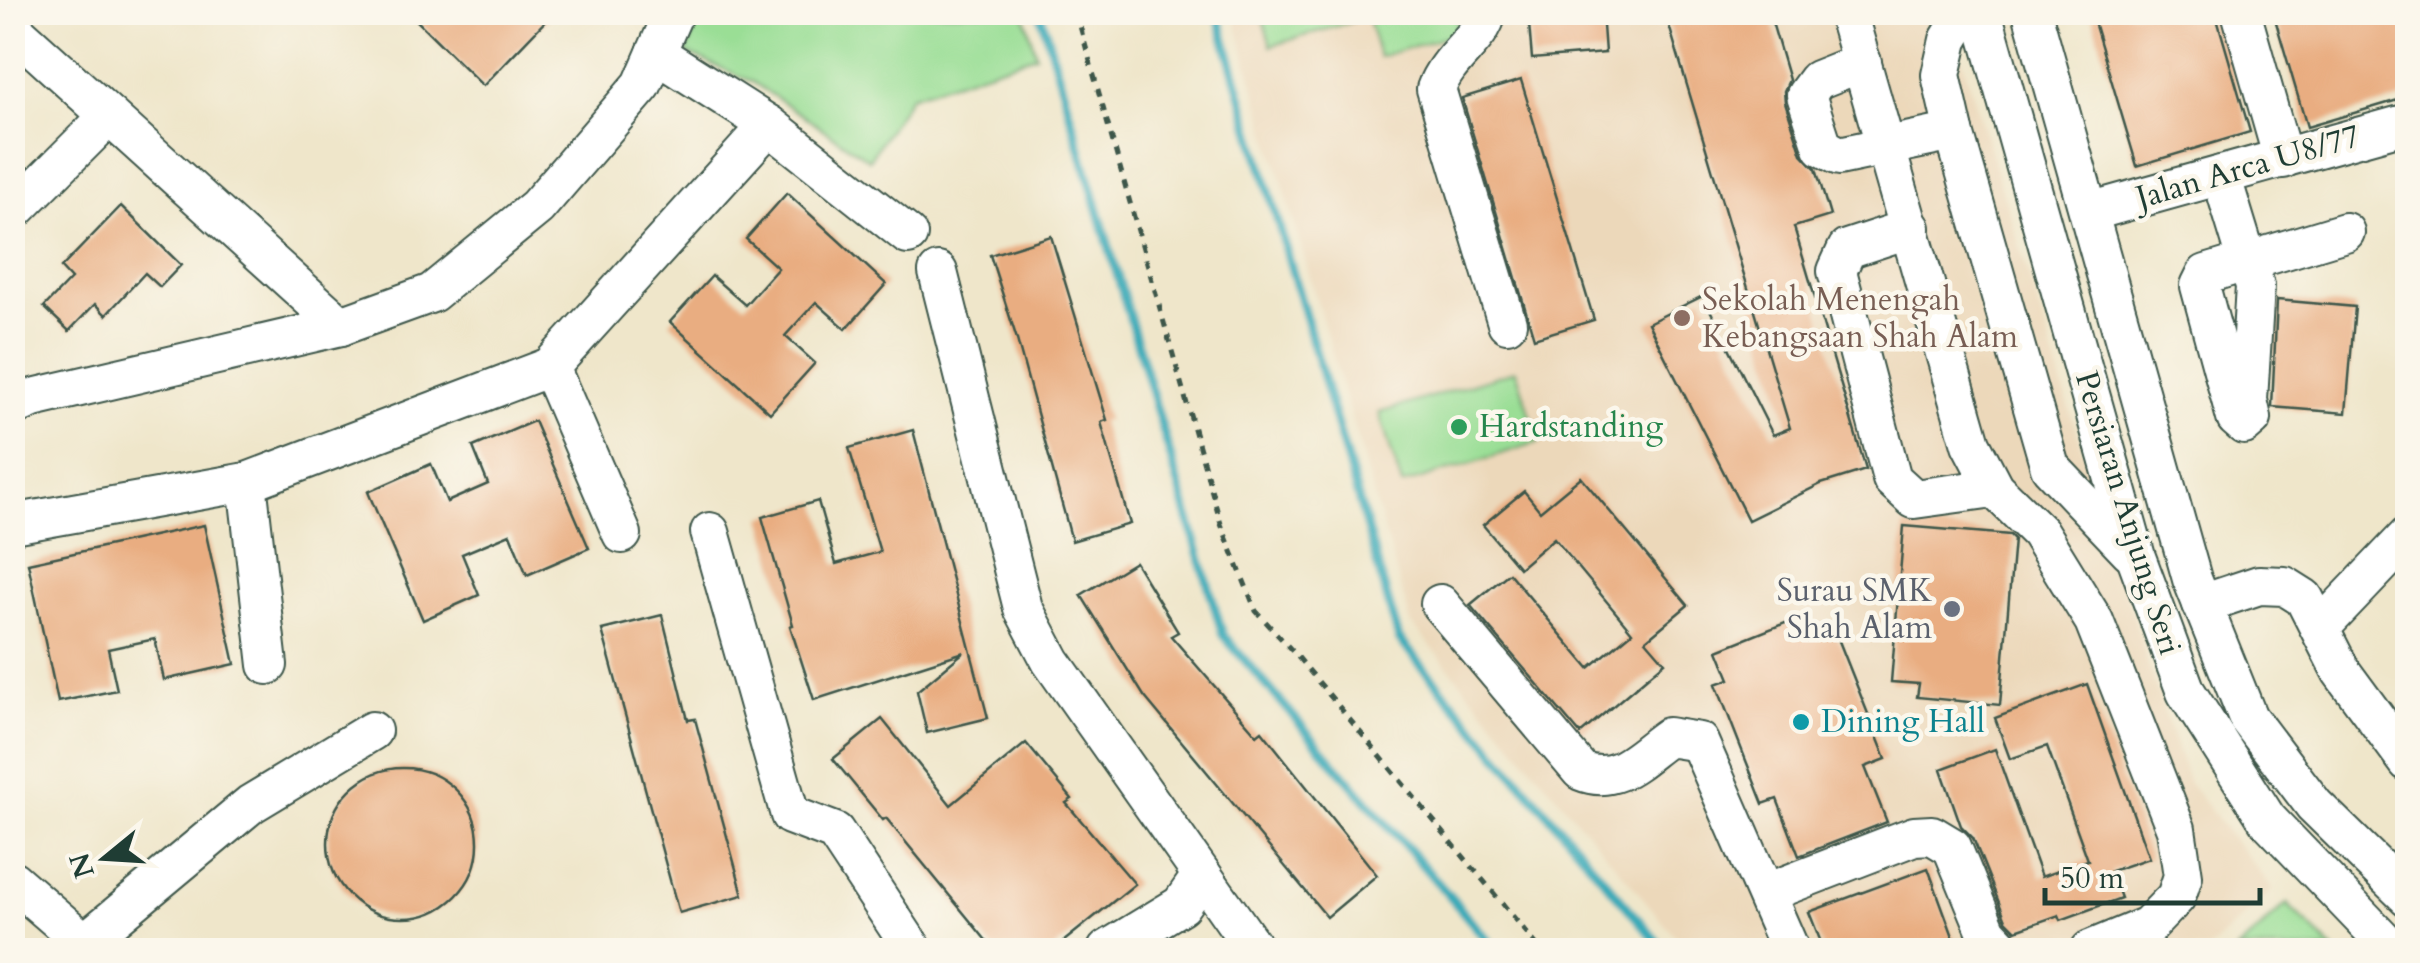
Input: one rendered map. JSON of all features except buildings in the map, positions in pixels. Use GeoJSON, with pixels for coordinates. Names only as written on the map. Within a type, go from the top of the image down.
{"type":"FeatureCollection","features":[{"type":"Feature","properties":{"kind":"street"},"geometry":{"type":"LineString","coordinates":[[12,407],[33,398],[341,326],[432,294],[537,207],[642,85],[674,12]]}},
{"type":"Feature","properties":{"kind":"street"},"geometry":{"type":"LineString","coordinates":[[1487,12],[1485,25],[1442,69],[1436,89],[1508,323]]}},
{"type":"Feature","properties":{"kind":"street"},"geometry":{"type":"LineString","coordinates":[[1847,12],[1912,228],[1970,444],[1994,488],[2039,532],[2094,621],[2176,829],[2183,876],[2176,897],[2148,926],[2090,950]]}},
{"type":"Feature","properties":{"kind":"street"},"geometry":{"type":"LineString","coordinates":[[1966,12],[1949,40],[1941,76],[2050,467],[2136,557]]}},
{"type":"Feature","properties":{"kind":"street","name":"Persiaran Anjung Seri"},"geometry":{"type":"LineString","coordinates":[[1982,12],[2136,557],[2186,692],[2267,820],[2393,950]]}},
{"type":"Feature","properties":{"kind":"street","name":"Persiaran Anjung Seri"},"geometry":{"type":"LineString","coordinates":[[2032,12],[2192,579],[2248,718],[2314,804],[2408,896]]}},
{"type":"Feature","properties":{"kind":"street"},"geometry":{"type":"LineString","coordinates":[[2241,12],[2283,158]]}},
{"type":"Feature","properties":{"kind":"street"},"geometry":{"type":"LineString","coordinates":[[12,28],[341,326]]}},
{"type":"Feature","properties":{"kind":"street"},"geometry":{"type":"LineString","coordinates":[[656,54],[769,125],[908,236]]}},
{"type":"Feature","properties":{"kind":"street"},"geometry":{"type":"LineString","coordinates":[[1862,62],[1816,80],[1806,94],[1824,148],[1839,156],[1954,132]]}},
{"type":"Feature","properties":{"kind":"street"},"geometry":{"type":"LineString","coordinates":[[12,213],[109,116]]}},
{"type":"Feature","properties":{"kind":"street","name":"Jalan Arca U8/77"},"geometry":{"type":"LineString","coordinates":[[2089,212],[2408,123]]}},
{"type":"Feature","properties":{"kind":"street"},"geometry":{"type":"LineString","coordinates":[[12,524],[247,482],[550,367],[769,125]]}},
{"type":"Feature","properties":{"kind":"street"},"geometry":{"type":"LineString","coordinates":[[2220,176],[2246,261],[2345,232]]}},
{"type":"Feature","properties":{"kind":"street"},"geometry":{"type":"LineString","coordinates":[[1912,228],[1847,249],[1837,270],[1892,479],[1914,500],[1994,488]]}},
{"type":"Feature","properties":{"kind":"street"},"geometry":{"type":"LineString","coordinates":[[938,272],[1023,608],[1051,662],[1255,950]]}},
{"type":"Feature","properties":{"kind":"street"},"geometry":{"type":"LineString","coordinates":[[550,367],[622,534]]}},
{"type":"Feature","properties":{"kind":"street"},"geometry":{"type":"LineString","coordinates":[[247,482],[268,666]]}},
{"type":"Feature","properties":{"kind":"street"},"geometry":{"type":"LineString","coordinates":[[710,532],[790,815],[834,832],[913,950]]}},
{"type":"Feature","properties":{"kind":"street"},"geometry":{"type":"LineString","coordinates":[[2320,628],[2408,536]]}},
{"type":"Feature","properties":{"kind":"street"},"geometry":{"type":"LineString","coordinates":[[2202,604],[2259,585],[2285,586],[2304,598],[2340,671],[2408,762]]}},
{"type":"Feature","properties":{"kind":"street"},"geometry":{"type":"LineString","coordinates":[[1440,604],[1581,771],[1598,778],[1613,776],[1668,737],[1699,742],[1790,950]]}},
{"type":"Feature","properties":{"kind":"street"},"geometry":{"type":"LineString","coordinates":[[12,880],[88,947],[251,804],[372,731]]}},
{"type":"Feature","properties":{"kind":"street"},"geometry":{"type":"LineString","coordinates":[[1766,893],[1914,836],[1932,835],[1952,847],[1988,932],[2004,950]]}},
{"type":"Feature","properties":{"kind":"street"},"geometry":{"type":"LineString","coordinates":[[1107,950],[1181,905],[1202,875]]}},
{"type":"Feature","properties":{"kind":"path"},"geometry":{"type":"LineString","coordinates":[[1076,12],[1221,524],[1256,612],[1541,950]]}},
{"type":"Feature","properties":{"kind":"shaded area","name":"Sekolah Menengah Kebangsaan Shah Alam"},"geometry":{"type":"Polygon","coordinates":[[[1233,13],[1948,13],[2151,673],[2189,783],[2273,889],[2208,950],[1687,950],[1411,623],[1233,13]]]}},
{"type":"Feature","properties":{"kind":"green space"},"geometry":{"type":"Polygon","coordinates":[[[1024,12],[1036,55],[910,96],[869,160],[751,81],[686,53],[701,13],[1024,12]]]}},
{"type":"Feature","properties":{"kind":"green space"},"geometry":{"type":"Polygon","coordinates":[[[1261,13],[1352,13],[1354,21],[1271,46],[1261,13]]]}},
{"type":"Feature","properties":{"kind":"green space"},"geometry":{"type":"Polygon","coordinates":[[[1366,13],[1454,13],[1460,32],[1379,57],[1366,13]]]}},
{"type":"Feature","properties":{"kind":"green space","name":"Hardstanding"},"geometry":{"type":"Polygon","coordinates":[[[1516,370],[1539,442],[1402,485],[1379,413],[1516,370]]]}},
{"type":"Feature","properties":{"kind":"green space"},"geometry":{"type":"Polygon","coordinates":[[[2287,904],[2334,950],[2237,950],[2287,904]]]}},
{"type":"Feature","properties":{"kind":"waterway"},"geometry":{"type":"LineString","coordinates":[[1040,12],[1223,635],[1496,950]]}},
{"type":"Feature","properties":{"kind":"waterway"},"geometry":{"type":"LineString","coordinates":[[1217,12],[1399,639],[1664,950]]}},
{"type":"Feature","properties":{"kind":"place","name":"Sekolah Menengah Kebangsaan Shah Alam"},"geometry":{"type":"Point","coordinates":[1682,318]}},
{"type":"Feature","properties":{"kind":"place","name":"Hardstanding"},"geometry":{"type":"Point","coordinates":[1459,427]}},
{"type":"Feature","properties":{"kind":"place","name":"Surau SMK Shah Alam"},"geometry":{"type":"Point","coordinates":[1952,609]}},
{"type":"Feature","properties":{"kind":"place","name":"Dining Hall"},"geometry":{"type":"Point","coordinates":[1801,722]}}]}
